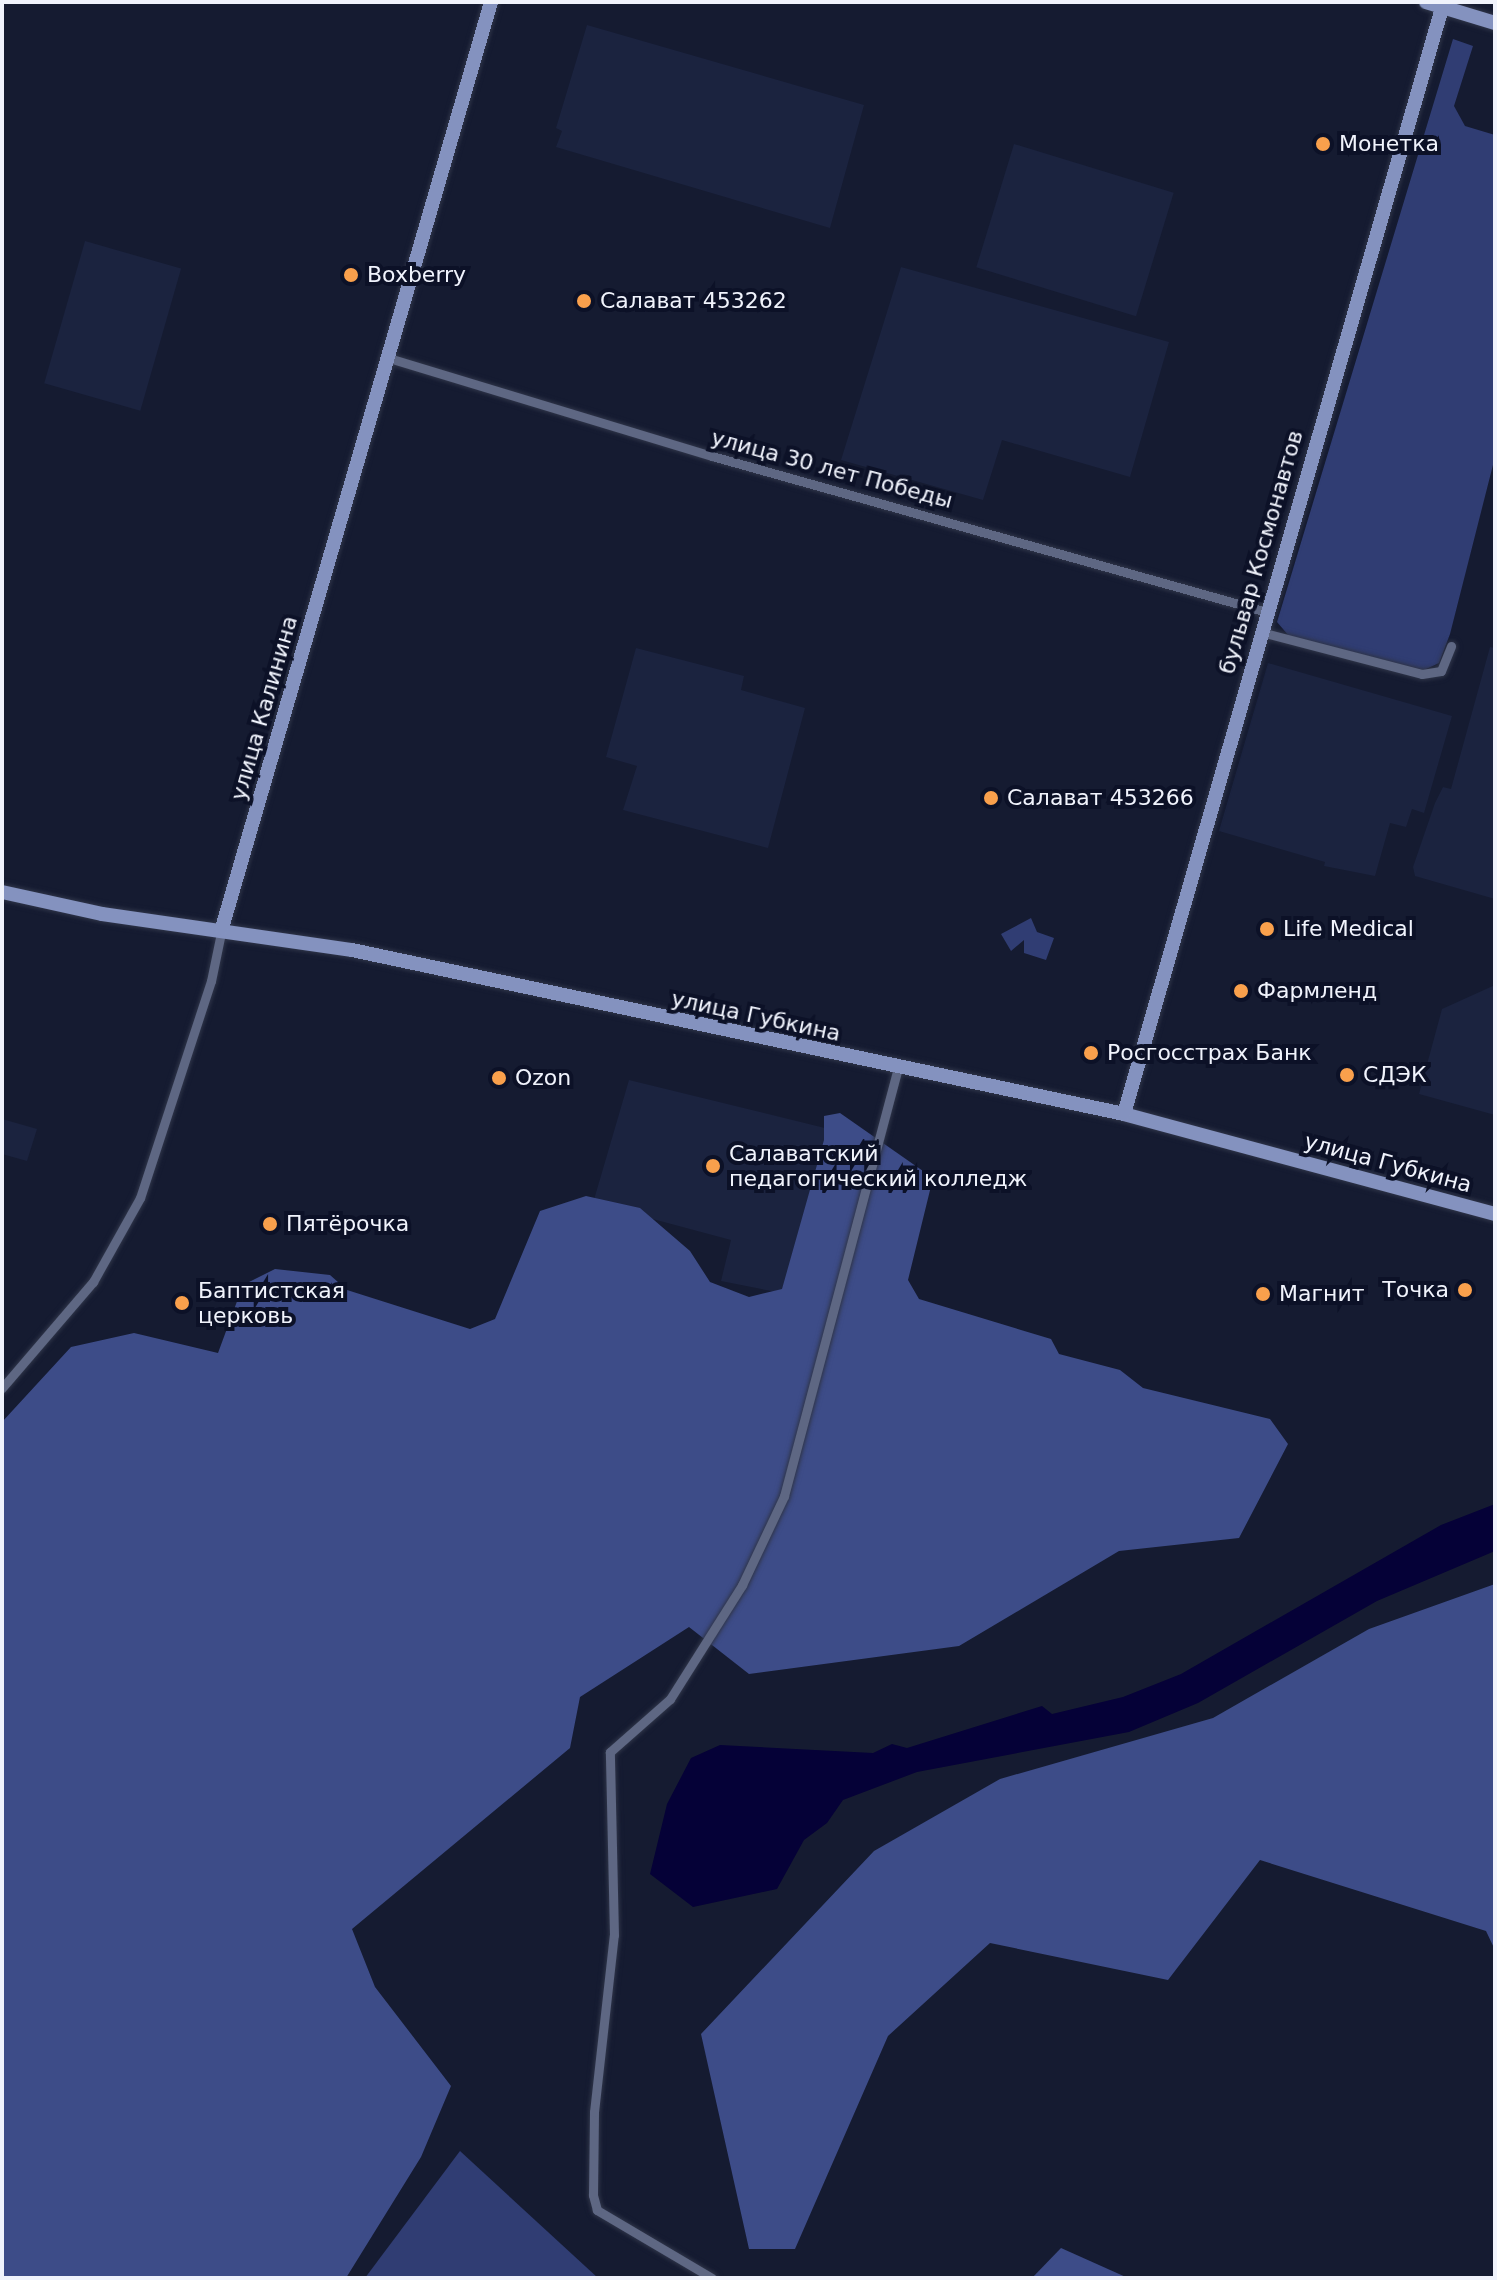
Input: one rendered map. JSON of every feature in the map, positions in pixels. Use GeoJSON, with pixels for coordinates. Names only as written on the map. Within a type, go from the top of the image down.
{"type":"FeatureCollection","features":[{"type":"Feature","properties":{"kind":"street","name":"улица Калинина"},"geometry":{"type":"LineString","coordinates":[[2,1388],[93,1282],[140,1198],[210,986],[222,928],[491,2]]}},
{"type":"Feature","properties":{"kind":"street"},"geometry":{"type":"LineString","coordinates":[[1426,2],[1495,23]]}},
{"type":"Feature","properties":{"kind":"street","name":"бульвар Космонавтов"},"geometry":{"type":"LineString","coordinates":[[1124,1114],[1443,5]]}},
{"type":"Feature","properties":{"kind":"street","name":"улица 30 лет Победы"},"geometry":{"type":"LineString","coordinates":[[389,358],[712,456],[1267,612]]}},
{"type":"Feature","properties":{"kind":"street"},"geometry":{"type":"LineString","coordinates":[[1261,632],[1422,674],[1441,671],[1451,646]]}},
{"type":"Feature","properties":{"kind":"street","name":"улица Губкина"},"geometry":{"type":"LineString","coordinates":[[2,892],[102,914],[222,928],[352,950],[897,1070],[1124,1114],[1495,1214]]}},
{"type":"Feature","properties":{"kind":"street"},"geometry":{"type":"LineString","coordinates":[[712,2278],[597,2210],[593,2195],[594,2112],[614,1935],[610,1752],[670,1699],[742,1585],[784,1496],[897,1070]]}},
{"type":"Feature","properties":{"kind":"shaded area"},"geometry":{"type":"Polygon","coordinates":[[[587,25],[864,105],[830,228],[556,147],[562,131],[556,128],[587,25]]]}},
{"type":"Feature","properties":{"kind":"shaded area"},"geometry":{"type":"Polygon","coordinates":[[[1453,39],[1473,46],[1454,106],[1465,126],[1495,135],[1495,457],[1450,634],[1439,663],[1424,670],[1289,636],[1277,622],[1453,39]]]}},
{"type":"Feature","properties":{"kind":"shaded area"},"geometry":{"type":"Polygon","coordinates":[[[1014,144],[1174,193],[1136,316],[976,267],[1014,144]]]}},
{"type":"Feature","properties":{"kind":"shaded area"},"geometry":{"type":"Polygon","coordinates":[[[85,241],[181,269],[140,411],[44,383],[85,241]]]}},
{"type":"Feature","properties":{"kind":"shaded area"},"geometry":{"type":"Polygon","coordinates":[[[901,267],[1169,342],[1130,477],[1002,440],[983,500],[841,460],[901,267]]]}},
{"type":"Feature","properties":{"kind":"shaded area"},"geometry":{"type":"Polygon","coordinates":[[[1490,647],[1495,648],[1495,899],[1415,876],[1413,867],[1435,803],[1443,787],[1451,789],[1490,647]]]}},
{"type":"Feature","properties":{"kind":"shaded area"},"geometry":{"type":"Polygon","coordinates":[[[636,648],[744,676],[741,690],[805,708],[768,848],[623,810],[637,766],[606,757],[636,648]]]}},
{"type":"Feature","properties":{"kind":"shaded area"},"geometry":{"type":"Polygon","coordinates":[[[1268,663],[1452,716],[1424,813],[1412,809],[1406,827],[1390,823],[1375,876],[1324,866],[1325,862],[1219,831],[1268,663]]]}},
{"type":"Feature","properties":{"kind":"shaded area"},"geometry":{"type":"Polygon","coordinates":[[[1031,918],[1037,932],[1054,938],[1046,960],[1024,953],[1024,940],[1011,951],[1001,934],[1031,918]]]}},
{"type":"Feature","properties":{"kind":"shaded area"},"geometry":{"type":"Polygon","coordinates":[[[1495,985],[1495,1115],[1419,1094],[1442,1009],[1495,985]]]}},
{"type":"Feature","properties":{"kind":"shaded area","name":"Салаватский педагогический колледж"},"geometry":{"type":"Polygon","coordinates":[[[629,1080],[833,1130],[786,1294],[721,1281],[731,1240],[593,1203],[629,1080]]]}},
{"type":"Feature","properties":{"kind":"shaded area"},"geometry":{"type":"Polygon","coordinates":[[[840,1113],[933,1178],[908,1280],[919,1299],[1051,1339],[1059,1354],[1120,1370],[1143,1388],[1270,1419],[1288,1444],[1239,1538],[1119,1551],[959,1646],[749,1674],[689,1627],[580,1697],[570,1748],[352,1929],[375,1987],[451,2086],[421,2157],[346,2278],[2,2278],[2,1422],[71,1347],[134,1333],[218,1353],[243,1285],[275,1269],[330,1275],[347,1290],[470,1329],[495,1319],[540,1211],[586,1196],[640,1208],[690,1251],[710,1282],[749,1297],[782,1289],[824,1140],[824,1116],[840,1113]]]}},
{"type":"Feature","properties":{"kind":"shaded area"},"geometry":{"type":"Polygon","coordinates":[[[2,1119],[37,1129],[27,1161],[2,1154],[2,1119]]]}},
{"type":"Feature","properties":{"kind":"shaded area"},"geometry":{"type":"Polygon","coordinates":[[[1495,1504],[1495,1551],[1377,1601],[1198,1703],[1129,1732],[917,1772],[843,1800],[827,1823],[804,1840],[777,1889],[693,1907],[650,1874],[667,1804],[691,1758],[720,1745],[873,1753],[892,1744],[907,1748],[1042,1706],[1052,1714],[1123,1697],[1181,1674],[1441,1525],[1495,1504]]]}},
{"type":"Feature","properties":{"kind":"shaded area"},"geometry":{"type":"Polygon","coordinates":[[[1495,1584],[1495,1950],[1486,1931],[1260,1860],[1168,1980],[990,1943],[888,2036],[795,2249],[749,2249],[701,2034],[874,1851],[1000,1779],[1213,1718],[1369,1629],[1495,1584]]]}},
{"type":"Feature","properties":{"kind":"shaded area"},"geometry":{"type":"Polygon","coordinates":[[[460,2151],[598,2278],[365,2278],[460,2151]]]}},
{"type":"Feature","properties":{"kind":"shaded area"},"geometry":{"type":"Polygon","coordinates":[[[1061,2248],[1128,2278],[1032,2278],[1061,2248]]]}},
{"type":"Feature","properties":{"kind":"place","name":"Монетка"},"geometry":{"type":"Point","coordinates":[1323,144]}},
{"type":"Feature","properties":{"kind":"place","name":"Boxberry"},"geometry":{"type":"Point","coordinates":[351,275]}},
{"type":"Feature","properties":{"kind":"place","name":"Салават 453262"},"geometry":{"type":"Point","coordinates":[584,301]}},
{"type":"Feature","properties":{"kind":"place","name":"Салават 453266"},"geometry":{"type":"Point","coordinates":[991,798]}},
{"type":"Feature","properties":{"kind":"place","name":"Life Medical"},"geometry":{"type":"Point","coordinates":[1267,929]}},
{"type":"Feature","properties":{"kind":"place","name":"Фармленд"},"geometry":{"type":"Point","coordinates":[1241,991]}},
{"type":"Feature","properties":{"kind":"place","name":"Росгосстрах Банк"},"geometry":{"type":"Point","coordinates":[1091,1053]}},
{"type":"Feature","properties":{"kind":"place","name":"СДЭК"},"geometry":{"type":"Point","coordinates":[1347,1075]}},
{"type":"Feature","properties":{"kind":"place","name":"Ozon"},"geometry":{"type":"Point","coordinates":[499,1078]}},
{"type":"Feature","properties":{"kind":"place","name":"Салаватский педагогический колледж"},"geometry":{"type":"Point","coordinates":[713,1166]}},
{"type":"Feature","properties":{"kind":"place","name":"Пятёрочка"},"geometry":{"type":"Point","coordinates":[270,1224]}},
{"type":"Feature","properties":{"kind":"place","name":"Точка"},"geometry":{"type":"Point","coordinates":[1465,1290]}},
{"type":"Feature","properties":{"kind":"place","name":"Магнит"},"geometry":{"type":"Point","coordinates":[1263,1294]}},
{"type":"Feature","properties":{"kind":"place","name":"Баптистская церковь"},"geometry":{"type":"Point","coordinates":[182,1303]}}]}
